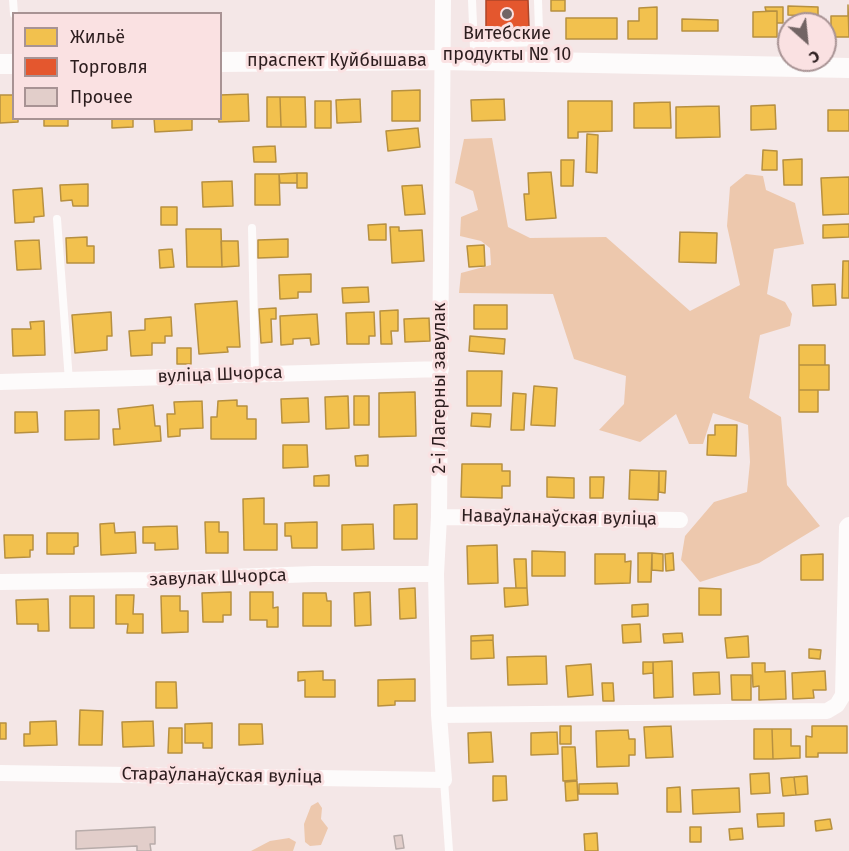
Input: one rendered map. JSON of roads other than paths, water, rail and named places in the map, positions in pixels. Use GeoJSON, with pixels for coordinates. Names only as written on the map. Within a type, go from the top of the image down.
{"type":"FeatureCollection","features":[{"type":"Feature","properties":{"kind":"street","name":"2-і Лагерны завулак"},"geometry":{"type":"LineString","coordinates":[[443,0],[441,369],[436,574],[439,715],[444,780]]}},
{"type":"Feature","properties":{"kind":"street","name":"праспект Куйбышава"},"geometry":{"type":"LineString","coordinates":[[222,62],[441,60],[475,52],[539,52],[849,68]]}},
{"type":"Feature","properties":{"kind":"street","name":"вуліца Шчорса"},"geometry":{"type":"LineString","coordinates":[[0,382],[441,369]]}},
{"type":"Feature","properties":{"kind":"street","name":"Наваўланаўская вуліца"},"geometry":{"type":"LineString","coordinates":[[439,517],[680,520]]}},
{"type":"Feature","properties":{"kind":"street"},"geometry":{"type":"LineString","coordinates":[[439,715],[827,711],[837,705],[843,695],[847,527],[849,525]]}},
{"type":"Feature","properties":{"kind":"street","name":"завулак Шчорса"},"geometry":{"type":"LineString","coordinates":[[0,582],[314,574],[436,574]]}},
{"type":"Feature","properties":{"kind":"street","name":"Стараўланаўская вуліца"},"geometry":{"type":"LineString","coordinates":[[0,773],[444,780]]}},
{"type":"Feature","properties":{"kind":"lane"},"geometry":{"type":"LineString","coordinates":[[472,0],[475,52]]}},
{"type":"Feature","properties":{"kind":"lane"},"geometry":{"type":"LineString","coordinates":[[538,0],[539,52]]}},
{"type":"Feature","properties":{"kind":"lane"},"geometry":{"type":"LineString","coordinates":[[57,219],[69,381]]}},
{"type":"Feature","properties":{"kind":"lane"},"geometry":{"type":"LineString","coordinates":[[252,228],[255,373]]}},
{"type":"Feature","properties":{"kind":"lane"},"geometry":{"type":"LineString","coordinates":[[444,780],[449,851]]}},
{"type":"Feature","properties":{"kind":"place","name":"Витебские продукты № 10"},"geometry":{"type":"Point","coordinates":[507,14]}}]}
